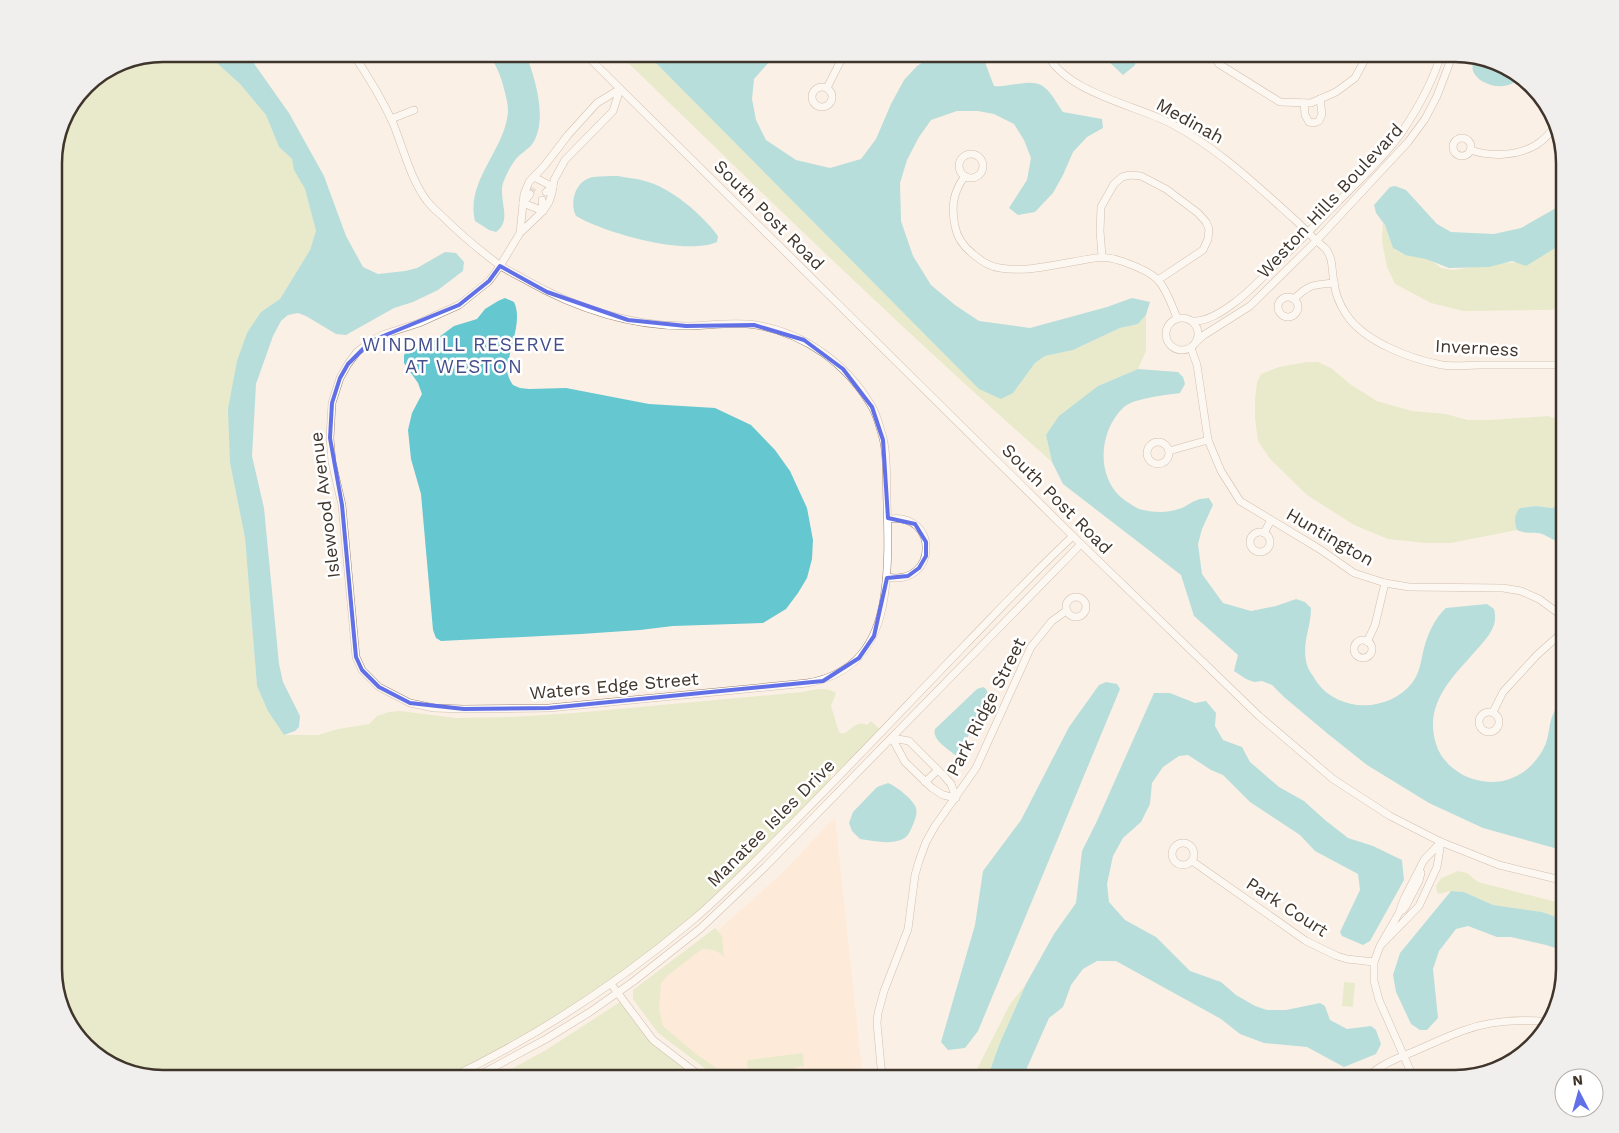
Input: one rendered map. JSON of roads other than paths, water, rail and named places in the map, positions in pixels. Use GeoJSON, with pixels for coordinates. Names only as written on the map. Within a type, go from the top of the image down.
{"type":"FeatureCollection","features":[{"type":"Feature","properties":{"kind":"street"},"geometry":{"type":"LineString","coordinates":[[828,88],[840,62]]}},
{"type":"Feature","properties":{"kind":"street","name":"Medinah"},"geometry":{"type":"LineString","coordinates":[[1051,62],[1062,73],[1096,94],[1170,123],[1218,152],[1309,233]]}},
{"type":"Feature","properties":{"kind":"street"},"geometry":{"type":"LineString","coordinates":[[1218,62],[1280,102],[1311,103],[1336,92],[1355,78],[1364,62]]}},
{"type":"Feature","properties":{"kind":"street","name":"Weston Hills Boulevard"},"geometry":{"type":"LineString","coordinates":[[1193,321],[1200,322],[1233,304],[1309,233],[1401,133],[1418,107],[1438,62]]}},
{"type":"Feature","properties":{"kind":"street","name":"Weston Hills Boulevard"},"geometry":{"type":"LineString","coordinates":[[1194,345],[1204,335],[1212,332],[1250,306],[1380,174],[1425,119],[1437,96],[1450,62]]}},
{"type":"Feature","properties":{"kind":"street"},"geometry":{"type":"LineString","coordinates":[[359,63],[372,82],[391,119],[417,185],[428,202],[458,232],[500,266],[556,296],[580,306],[628,320],[660,325],[754,325],[778,330],[804,340],[825,353],[843,369],[872,407],[884,440],[888,520],[887,577],[901,578],[914,573],[923,562],[927,548],[924,535],[915,524],[902,519],[888,520]]}},
{"type":"Feature","properties":{"kind":"street","name":"South Post Road"},"geometry":{"type":"LineString","coordinates":[[594,63],[1081,544],[1259,716],[1333,778],[1390,816],[1441,842],[1499,865],[1556,879]]}},
{"type":"Feature","properties":{"kind":"street"},"geometry":{"type":"LineString","coordinates":[[520,232],[524,194],[534,177],[568,135],[597,104],[620,89]]}},
{"type":"Feature","properties":{"kind":"street"},"geometry":{"type":"LineString","coordinates":[[520,232],[543,211],[549,202],[558,170],[565,160],[613,111],[620,89]]}},
{"type":"Feature","properties":{"kind":"street"},"geometry":{"type":"LineString","coordinates":[[1304,103],[1305,115],[1309,122],[1314,123],[1319,121],[1322,114],[1320,99]]}},
{"type":"Feature","properties":{"kind":"street"},"geometry":{"type":"LineString","coordinates":[[391,119],[414,110]]}},
{"type":"Feature","properties":{"kind":"street"},"geometry":{"type":"LineString","coordinates":[[1470,150],[1481,154],[1506,154],[1537,144],[1551,130]]}},
{"type":"Feature","properties":{"kind":"street"},"geometry":{"type":"LineString","coordinates":[[1102,256],[1101,207],[1114,184],[1122,177],[1130,175],[1141,176],[1166,189],[1198,213],[1209,229],[1208,239],[1203,250],[1158,280]]}},
{"type":"Feature","properties":{"kind":"street"},"geometry":{"type":"LineString","coordinates":[[965,176],[957,186],[953,200],[952,214],[956,233],[966,249],[985,263],[1000,268],[1022,268],[1043,267],[1102,256],[1120,260],[1135,266],[1158,280],[1177,318]]}},
{"type":"Feature","properties":{"kind":"street"},"geometry":{"type":"LineString","coordinates":[[534,177],[534,186]]}},
{"type":"Feature","properties":{"kind":"street"},"geometry":{"type":"LineString","coordinates":[[534,177],[553,187]]}},
{"type":"Feature","properties":{"kind":"street"},"geometry":{"type":"LineString","coordinates":[[546,192],[553,187]]}},
{"type":"Feature","properties":{"kind":"street"},"geometry":{"type":"LineString","coordinates":[[523,203],[530,194]]}},
{"type":"Feature","properties":{"kind":"street"},"geometry":{"type":"LineString","coordinates":[[542,200],[543,211]]}},
{"type":"Feature","properties":{"kind":"street"},"geometry":{"type":"LineString","coordinates":[[523,203],[543,211]]}},
{"type":"Feature","properties":{"kind":"street","name":"Islewood Avenue"},"geometry":{"type":"LineString","coordinates":[[391,695],[370,680],[362,670],[356,657],[342,505],[332,462],[330,438],[332,403],[340,378],[357,352],[371,341],[385,334],[419,323],[459,305],[489,281],[520,232]]}},
{"type":"Feature","properties":{"kind":"street","name":"Inverness"},"geometry":{"type":"LineString","coordinates":[[1309,233],[1326,249],[1332,258],[1334,283],[1346,315],[1358,328],[1372,338],[1414,358],[1444,365],[1556,365]]}},
{"type":"Feature","properties":{"kind":"street"},"geometry":{"type":"LineString","coordinates":[[1294,299],[1310,286],[1334,283]]}},
{"type":"Feature","properties":{"kind":"street"},"geometry":{"type":"LineString","coordinates":[[1184,317],[1193,321],[1199,332],[1194,345],[1179,350],[1167,341],[1168,326],[1177,318],[1184,317]]}},
{"type":"Feature","properties":{"kind":"street","name":"Huntington"},"geometry":{"type":"LineString","coordinates":[[1194,345],[1208,440],[1221,471],[1240,501],[1354,573],[1385,583],[1409,586],[1503,588],[1521,591],[1538,599],[1556,612]]}},
{"type":"Feature","properties":{"kind":"street"},"geometry":{"type":"LineString","coordinates":[[1169,451],[1208,440]]}},
{"type":"Feature","properties":{"kind":"street"},"geometry":{"type":"LineString","coordinates":[[1264,533],[1271,520]]}},
{"type":"Feature","properties":{"kind":"street","name":"Manatee Isles Drive"},"geometry":{"type":"LineString","coordinates":[[466,1070],[540,1031],[611,984],[694,920],[764,852],[992,616],[1073,536]]}},
{"type":"Feature","properties":{"kind":"street","name":"Manatee Isles Drive"},"geometry":{"type":"LineString","coordinates":[[489,1070],[546,1039],[618,992],[701,928],[772,860],[1081,544]]}},
{"type":"Feature","properties":{"kind":"street","name":"Waters Edge Street"},"geometry":{"type":"LineString","coordinates":[[391,695],[410,703],[434,708],[549,708],[807,684],[840,673],[858,658],[874,636],[882,613],[887,577]]}},
{"type":"Feature","properties":{"kind":"street"},"geometry":{"type":"LineString","coordinates":[[1367,642],[1375,625],[1385,583]]}},
{"type":"Feature","properties":{"kind":"street","name":"Park Ridge Street"},"geometry":{"type":"LineString","coordinates":[[882,1070],[877,1023],[880,1002],[908,929],[915,875],[926,842],[935,826],[976,768],[1031,647],[1052,621],[1066,610]]}},
{"type":"Feature","properties":{"kind":"street"},"geometry":{"type":"LineString","coordinates":[[1493,712],[1503,692],[1556,638]]}},
{"type":"Feature","properties":{"kind":"street"},"geometry":{"type":"LineString","coordinates":[[882,731],[892,738]]}},
{"type":"Feature","properties":{"kind":"street","name":"Park Ridge Street"},"geometry":{"type":"LineString","coordinates":[[892,738],[909,741],[951,784],[956,798]]}},
{"type":"Feature","properties":{"kind":"street","name":"Park Ridge Street"},"geometry":{"type":"LineString","coordinates":[[892,738],[905,762],[925,782],[944,795],[956,798]]}},
{"type":"Feature","properties":{"kind":"street"},"geometry":{"type":"LineString","coordinates":[[925,782],[938,770]]}},
{"type":"Feature","properties":{"kind":"street"},"geometry":{"type":"LineString","coordinates":[[1410,1070],[1379,1000],[1374,981],[1374,962],[1380,946],[1399,913],[1424,860],[1441,842]]}},
{"type":"Feature","properties":{"kind":"street"},"geometry":{"type":"LineString","coordinates":[[1380,946],[1419,906],[1437,867],[1441,842]]}},
{"type":"Feature","properties":{"kind":"street"},"geometry":{"type":"LineString","coordinates":[[764,852],[772,860]]}},
{"type":"Feature","properties":{"kind":"street","name":"Park Court"},"geometry":{"type":"LineString","coordinates":[[1192,861],[1306,941],[1337,956],[1374,962]]}},
{"type":"Feature","properties":{"kind":"street"},"geometry":{"type":"LineString","coordinates":[[611,984],[653,1040],[692,1070]]}},
{"type":"Feature","properties":{"kind":"street"},"geometry":{"type":"LineString","coordinates":[[1376,1070],[1387,1063],[1463,1031],[1500,1023],[1529,1020],[1542,1021]]}},
{"type":"Feature","properties":{"kind":"water"},"geometry":{"type":"Polygon","coordinates":[[[923,62],[986,62],[994,86],[1027,83],[1039,84],[1050,92],[1063,112],[1102,119],[1103,128],[1087,137],[1073,152],[1053,193],[1035,212],[1018,215],[1009,208],[1027,180],[1031,158],[1024,140],[1014,124],[994,114],[978,111],[957,111],[931,120],[919,137],[907,160],[900,183],[901,221],[913,256],[931,285],[955,305],[979,321],[1030,328],[1107,307],[1132,298],[1150,302],[1146,315],[1138,324],[1120,328],[1073,350],[1045,356],[1035,363],[1013,393],[1001,399],[979,389],[656,63],[768,63],[754,79],[752,99],[756,120],[766,140],[796,160],[830,168],[861,159],[876,139],[904,80],[923,62]]]}},
{"type":"Feature","properties":{"kind":"water"},"geometry":{"type":"Polygon","coordinates":[[[1109,62],[1136,62],[1135,65],[1123,75],[1109,62]]]}},
{"type":"Feature","properties":{"kind":"water"},"geometry":{"type":"Polygon","coordinates":[[[217,63],[254,63],[289,113],[324,176],[346,236],[363,267],[378,274],[405,271],[417,268],[445,252],[456,253],[464,262],[463,271],[438,290],[413,302],[394,308],[346,335],[336,334],[298,313],[288,315],[281,321],[273,336],[256,384],[252,456],[264,508],[279,664],[283,682],[300,716],[299,727],[295,731],[284,735],[268,711],[257,686],[245,538],[230,463],[228,409],[237,361],[247,333],[261,312],[280,299],[310,250],[316,231],[305,189],[294,170],[292,159],[279,147],[266,115],[240,84],[217,63]]]}},
{"type":"Feature","properties":{"kind":"water"},"geometry":{"type":"Polygon","coordinates":[[[494,63],[529,63],[536,87],[540,122],[533,143],[514,161],[503,183],[504,222],[496,232],[475,221],[473,206],[481,179],[506,125],[507,100],[494,63]]]}},
{"type":"Feature","properties":{"kind":"water"},"geometry":{"type":"Polygon","coordinates":[[[1472,64],[1494,70],[1515,82],[1510,85],[1495,86],[1476,77],[1472,64]]]}},
{"type":"Feature","properties":{"kind":"water"},"geometry":{"type":"Polygon","coordinates":[[[618,176],[638,179],[665,189],[704,219],[718,236],[717,242],[703,246],[686,246],[645,241],[589,223],[576,216],[573,204],[574,198],[582,182],[593,177],[618,176]]]}},
{"type":"Feature","properties":{"kind":"water"},"geometry":{"type":"Polygon","coordinates":[[[1395,186],[1406,190],[1437,224],[1451,232],[1494,234],[1521,228],[1556,208],[1556,248],[1526,266],[1512,261],[1489,267],[1449,268],[1426,259],[1405,255],[1393,248],[1385,225],[1376,213],[1374,205],[1390,187],[1395,186]]]}},
{"type":"Feature","properties":{"kind":"water"},"geometry":{"type":"Polygon","coordinates":[[[505,298],[514,302],[517,310],[516,328],[508,365],[508,375],[513,385],[529,389],[566,388],[649,404],[715,408],[751,425],[775,450],[790,471],[807,508],[813,540],[812,559],[807,578],[786,609],[763,623],[673,626],[581,634],[441,641],[436,638],[433,630],[421,494],[411,459],[408,430],[412,413],[422,394],[418,383],[404,363],[404,355],[410,347],[424,341],[435,340],[454,326],[477,319],[485,309],[505,298]]]}},
{"type":"Feature","properties":{"kind":"water"},"geometry":{"type":"Polygon","coordinates":[[[1138,369],[1178,372],[1183,377],[1185,384],[1180,393],[1135,401],[1124,407],[1115,417],[1105,443],[1105,470],[1110,483],[1118,494],[1129,503],[1139,509],[1148,511],[1164,512],[1174,510],[1198,500],[1209,498],[1213,505],[1202,529],[1198,544],[1202,574],[1223,603],[1251,611],[1276,606],[1296,599],[1305,602],[1311,608],[1305,645],[1308,668],[1325,692],[1337,699],[1350,704],[1363,705],[1377,704],[1390,700],[1402,693],[1415,679],[1430,631],[1438,616],[1446,608],[1487,604],[1494,609],[1495,620],[1489,634],[1452,679],[1438,702],[1434,715],[1433,729],[1436,744],[1438,750],[1450,766],[1467,777],[1479,781],[1503,781],[1524,771],[1539,756],[1548,738],[1551,721],[1556,709],[1556,848],[1483,828],[1429,803],[1367,765],[1272,685],[1262,681],[1254,682],[1234,671],[1238,655],[1194,616],[1181,575],[1063,484],[1052,462],[1046,435],[1059,416],[1098,386],[1138,369]]]}},
{"type":"Feature","properties":{"kind":"water"},"geometry":{"type":"Polygon","coordinates":[[[1536,506],[1556,507],[1556,541],[1542,534],[1517,530],[1515,518],[1520,508],[1536,506]]]}},
{"type":"Feature","properties":{"kind":"water"},"geometry":{"type":"Polygon","coordinates":[[[1106,682],[1117,684],[1120,689],[978,1031],[965,1048],[948,1050],[941,1042],[975,925],[983,871],[1021,820],[1069,727],[1099,685],[1106,682]]]}},
{"type":"Feature","properties":{"kind":"water"},"geometry":{"type":"Polygon","coordinates":[[[983,687],[988,693],[960,754],[955,755],[938,740],[935,729],[977,689],[983,687]]]}},
{"type":"Feature","properties":{"kind":"water"},"geometry":{"type":"Polygon","coordinates":[[[1154,693],[1170,693],[1195,703],[1206,701],[1216,713],[1215,726],[1223,740],[1242,747],[1250,762],[1279,787],[1304,801],[1348,838],[1373,846],[1402,860],[1404,880],[1370,941],[1363,945],[1342,936],[1340,932],[1360,890],[1358,874],[1315,851],[1300,835],[1250,802],[1223,775],[1211,770],[1188,755],[1179,756],[1163,767],[1152,783],[1150,804],[1141,822],[1123,838],[1113,856],[1107,884],[1109,902],[1125,920],[1156,937],[1190,971],[1221,982],[1236,995],[1255,1006],[1267,1010],[1286,1010],[1320,1003],[1325,1006],[1330,1020],[1347,1029],[1371,1026],[1376,1030],[1381,1044],[1376,1054],[1344,1067],[1307,1047],[1264,1043],[1240,1034],[1221,1019],[1116,961],[1097,961],[1083,969],[1071,985],[1063,1007],[1049,1018],[1026,1070],[990,1070],[1026,984],[1054,934],[1076,903],[1082,851],[1154,693]]]}},
{"type":"Feature","properties":{"kind":"water"},"geometry":{"type":"Polygon","coordinates":[[[888,783],[904,794],[915,805],[916,815],[910,831],[904,838],[893,842],[860,839],[852,831],[849,823],[853,812],[877,787],[888,783]]]}},
{"type":"Feature","properties":{"kind":"water"},"geometry":{"type":"Polygon","coordinates":[[[1451,891],[1464,892],[1493,905],[1542,912],[1556,917],[1556,948],[1511,937],[1497,937],[1468,926],[1456,929],[1439,951],[1433,969],[1438,1018],[1427,1030],[1420,1030],[1411,1024],[1396,992],[1393,975],[1400,953],[1451,891]]]}},
{"type":"Feature","properties":{"kind":"tunnel"},"geometry":{"type":"LineString","coordinates":[[530,194],[534,186]]}},
{"type":"Feature","properties":{"kind":"district","name":"WINDMILL RESERVE AT WESTON"},"geometry":{"type":"Point","coordinates":[464,355]}}]}
